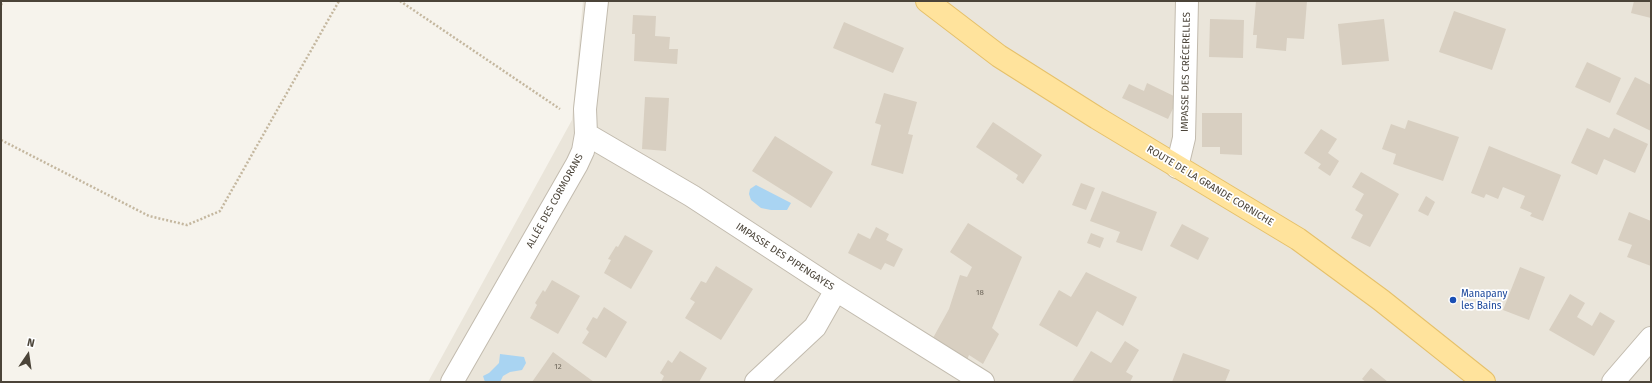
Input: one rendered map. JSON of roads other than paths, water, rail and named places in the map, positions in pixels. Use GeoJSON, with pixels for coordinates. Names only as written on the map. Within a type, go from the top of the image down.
{"type":"FeatureCollection","features":[{"type":"Feature","properties":{"kind":"main road","name":"ROUTE DE LA GRANDE CORNICHE"},"geometry":{"type":"LineString","coordinates":[[927,1],[999,56],[1177,167],[1298,239],[1381,300],[1484,382]]}},
{"type":"Feature","properties":{"kind":"street","name":"ALLÉE DES CORMORANS"},"geometry":{"type":"LineString","coordinates":[[452,382],[583,151],[597,1]]}},
{"type":"Feature","properties":{"kind":"street","name":"IMPASSE DES CRÉCERELLES"},"geometry":{"type":"LineString","coordinates":[[1177,167],[1184,138],[1187,1]]}},
{"type":"Feature","properties":{"kind":"street","name":"IMPASSE DES PIPENGAYES"},"geometry":{"type":"LineString","coordinates":[[585,128],[836,290],[983,382]]}},
{"type":"Feature","properties":{"kind":"street"},"geometry":{"type":"LineString","coordinates":[[756,382],[814,327],[836,290]]}},
{"type":"Feature","properties":{"kind":"street"},"geometry":{"type":"LineString","coordinates":[[1613,382],[1651,338]]}},
{"type":"Feature","properties":{"kind":"water"},"geometry":{"type":"Polygon","coordinates":[[[756,185],[791,203],[787,210],[771,210],[761,208],[751,200],[749,194],[750,189],[756,185]]]}},
{"type":"Feature","properties":{"kind":"water"},"geometry":{"type":"Polygon","coordinates":[[[500,354],[524,357],[526,363],[522,370],[510,372],[503,376],[500,382],[485,382],[483,376],[489,373],[499,363],[500,354]]]}},
{"type":"Feature","properties":{"kind":"place","name":"Manapany les Bains"},"geometry":{"type":"Point","coordinates":[1453,300]}}]}
